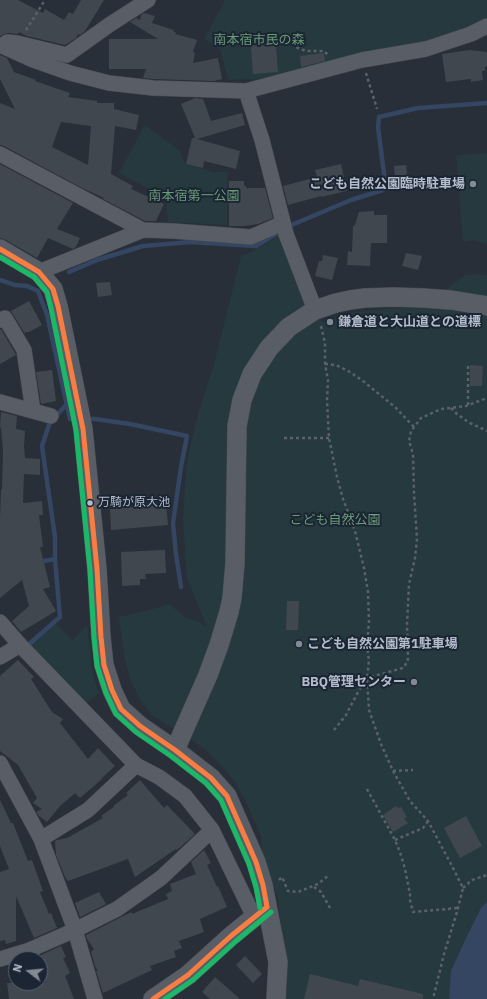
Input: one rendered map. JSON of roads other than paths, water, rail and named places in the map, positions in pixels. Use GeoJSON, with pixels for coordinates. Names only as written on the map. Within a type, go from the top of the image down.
{"type":"FeatureCollection","features":[{"type":"Feature","properties":{"kind":"street"},"geometry":{"type":"LineString","coordinates":[[0,41],[67,55],[109,25],[148,0]]}},
{"type":"Feature","properties":{"kind":"street"},"geometry":{"type":"LineString","coordinates":[[0,45],[33,60],[70,73],[109,83],[153,88],[246,91],[340,65],[426,49],[471,34],[487,26]]}},
{"type":"Feature","properties":{"kind":"street"},"geometry":{"type":"LineString","coordinates":[[246,91],[262,140],[285,228],[315,310]]}},
{"type":"Feature","properties":{"kind":"street"},"geometry":{"type":"LineString","coordinates":[[0,154],[143,230]]}},
{"type":"Feature","properties":{"kind":"street"},"geometry":{"type":"LineString","coordinates":[[39,272],[143,230],[251,237],[285,228]]}},
{"type":"Feature","properties":{"kind":"street"},"geometry":{"type":"LineString","coordinates":[[0,249],[39,272],[53,289],[58,306],[81,420],[97,569],[104,665],[112,690],[121,709],[140,726],[175,750],[211,778],[227,796],[256,862],[262,905],[278,962],[276,999]]}},
{"type":"Feature","properties":{"kind":"street"},"geometry":{"type":"LineString","coordinates":[[175,750],[208,674],[224,630],[232,598],[235,563],[237,426],[242,400],[252,374],[269,348],[289,327],[315,310],[350,300],[394,297],[437,299],[487,306]]}},
{"type":"Feature","properties":{"kind":"street"},"geometry":{"type":"LineString","coordinates":[[0,320],[4,318],[24,350],[33,411]]}},
{"type":"Feature","properties":{"kind":"street"},"geometry":{"type":"LineString","coordinates":[[0,402],[51,416]]}},
{"type":"Feature","properties":{"kind":"street"},"geometry":{"type":"LineString","coordinates":[[0,622],[20,645],[136,765],[159,777],[185,796],[212,830],[262,905]]}},
{"type":"Feature","properties":{"kind":"street"},"geometry":{"type":"LineString","coordinates":[[0,657],[20,645]]}},
{"type":"Feature","properties":{"kind":"street"},"geometry":{"type":"LineString","coordinates":[[0,763],[41,839],[75,930],[95,999]]}},
{"type":"Feature","properties":{"kind":"street"},"geometry":{"type":"LineString","coordinates":[[41,839],[88,810],[136,765]]}},
{"type":"Feature","properties":{"kind":"street"},"geometry":{"type":"LineString","coordinates":[[0,959],[27,951],[75,930],[117,909],[161,878],[212,830]]}},
{"type":"Feature","properties":{"kind":"street"},"geometry":{"type":"LineString","coordinates":[[153,999],[188,975],[262,905]]}},
{"type":"Feature","properties":{"kind":"water"},"geometry":{"type":"Polygon","coordinates":[[[487,902],[487,999],[450,999],[451,971],[481,908],[487,902]]]}},
{"type":"Feature","properties":{"kind":"waterway"},"geometry":{"type":"LineString","coordinates":[[69,272],[97,260],[143,246],[191,242],[256,246],[289,226],[351,200],[386,189],[378,127],[379,117],[418,108],[487,103]]}},
{"type":"Feature","properties":{"kind":"waterway"},"geometry":{"type":"LineString","coordinates":[[0,280],[15,285],[27,286],[38,291],[47,315],[70,419],[77,419]]}},
{"type":"Feature","properties":{"kind":"waterway"},"geometry":{"type":"LineString","coordinates":[[28,645],[60,617],[55,559],[55,537],[42,446],[50,422],[67,404]]}},
{"type":"Feature","properties":{"kind":"waterway"},"geometry":{"type":"LineString","coordinates":[[85,419],[130,424],[187,436],[173,523],[181,587]]}},
{"type":"Feature","properties":{"kind":"waterway"},"geometry":{"type":"LineString","coordinates":[[39,562],[55,559]]}},
{"type":"Feature","properties":{"kind":"place","name":"こども自然公園臨時駐車場"},"geometry":{"type":"Point","coordinates":[473,184]}},
{"type":"Feature","properties":{"kind":"place","name":"鎌倉道と大山道との道標"},"geometry":{"type":"Point","coordinates":[330,322]}},
{"type":"Feature","properties":{"kind":"place","name":"万騎が原大池"},"geometry":{"type":"Point","coordinates":[90,503]}},
{"type":"Feature","properties":{"kind":"place","name":"こども自然公園第1駐車場"},"geometry":{"type":"Point","coordinates":[299,644]}},
{"type":"Feature","properties":{"kind":"place","name":"BBQ管理センター"},"geometry":{"type":"Point","coordinates":[414,682]}},
{"type":"Feature","properties":{"kind":"park label","name":"南本宿市民の森"},"geometry":{"type":"Point","coordinates":[259,40]}},
{"type":"Feature","properties":{"kind":"park label","name":"南本宿第一公園"},"geometry":{"type":"Point","coordinates":[194,196]}},
{"type":"Feature","properties":{"kind":"park label","name":"こども自然公園"},"geometry":{"type":"Point","coordinates":[335,520]}}]}
